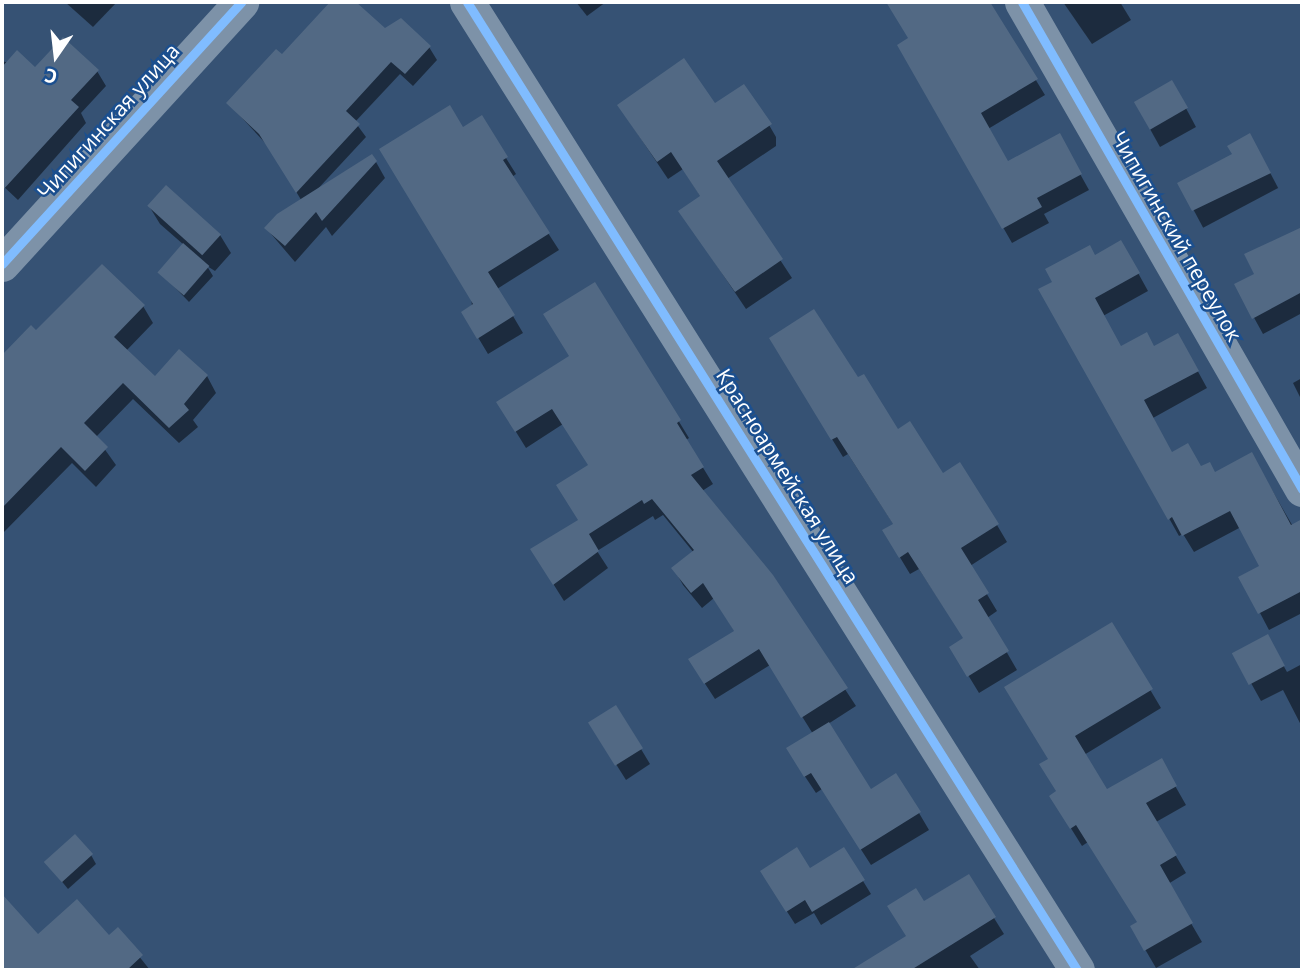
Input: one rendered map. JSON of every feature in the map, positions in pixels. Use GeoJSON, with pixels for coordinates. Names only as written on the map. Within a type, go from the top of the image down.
{"type":"FeatureCollection","features":[{"type":"Feature","properties":{"kind":"street","name":"Чипигинская улица"},"geometry":{"type":"LineString","coordinates":[[2,264],[241,2]]}},
{"type":"Feature","properties":{"kind":"street","name":"Красноармейская улица"},"geometry":{"type":"LineString","coordinates":[[467,2],[1077,970]]}},
{"type":"Feature","properties":{"kind":"street","name":"Чипигинский переулок"},"geometry":{"type":"LineString","coordinates":[[1021,2],[1302,489]]}},
{"type":"Feature","properties":{"kind":"building"},"geometry":{"type":"Polygon","coordinates":[[[330,2],[356,2],[385,28],[401,18],[431,46],[405,74],[391,62],[346,111],[360,124],[296,193],[259,134],[226,103],[276,49],[282,54],[330,2]]]}},
{"type":"Feature","properties":{"kind":"building"},"geometry":{"type":"Polygon","coordinates":[[[886,2],[990,2],[1038,79],[981,113],[1008,161],[1060,133],[1082,174],[1037,198],[1042,207],[1002,229],[897,45],[908,38],[886,2]]]}},
{"type":"Feature","properties":{"kind":"building"},"geometry":{"type":"Polygon","coordinates":[[[63,37],[99,70],[71,100],[79,107],[2,191],[2,67],[17,50],[35,67],[63,37]]]}},
{"type":"Feature","properties":{"kind":"building"},"geometry":{"type":"Polygon","coordinates":[[[684,58],[715,103],[744,84],[772,124],[717,161],[783,259],[735,292],[678,211],[700,196],[671,152],[657,162],[617,105],[684,58]]]}},
{"type":"Feature","properties":{"kind":"building"},"geometry":{"type":"Polygon","coordinates":[[[1172,80],[1188,108],[1150,130],[1134,102],[1172,80]]]}},
{"type":"Feature","properties":{"kind":"building"},"geometry":{"type":"Polygon","coordinates":[[[450,105],[463,127],[482,115],[508,157],[503,160],[550,233],[488,272],[515,315],[477,339],[461,312],[473,304],[379,149],[450,105]]]}},
{"type":"Feature","properties":{"kind":"building"},"geometry":{"type":"Polygon","coordinates":[[[1250,133],[1271,173],[1192,211],[1177,183],[1232,154],[1227,146],[1250,133]]]}},
{"type":"Feature","properties":{"kind":"building"},"geometry":{"type":"Polygon","coordinates":[[[372,154],[377,161],[322,221],[316,212],[285,246],[264,228],[277,214],[372,154]]]}},
{"type":"Feature","properties":{"kind":"building"},"geometry":{"type":"Polygon","coordinates":[[[166,185],[221,235],[202,255],[147,206],[166,185]]]}},
{"type":"Feature","properties":{"kind":"building"},"geometry":{"type":"Polygon","coordinates":[[[1302,227],[1302,292],[1252,319],[1234,284],[1254,274],[1244,254],[1302,227]]]}},
{"type":"Feature","properties":{"kind":"building"},"geometry":{"type":"Polygon","coordinates":[[[1121,240],[1140,273],[1095,298],[1121,346],[1147,332],[1154,346],[1178,333],[1199,371],[1144,400],[1172,452],[1188,443],[1201,466],[1210,462],[1215,472],[1252,452],[1291,525],[1302,519],[1302,591],[1258,614],[1238,577],[1259,566],[1230,511],[1182,536],[1172,517],[1168,520],[1038,289],[1052,282],[1045,269],[1090,245],[1095,255],[1121,240]]]}},
{"type":"Feature","properties":{"kind":"building"},"geometry":{"type":"Polygon","coordinates":[[[183,243],[209,266],[184,295],[157,272],[183,243]]]}},
{"type":"Feature","properties":{"kind":"building"},"geometry":{"type":"Polygon","coordinates":[[[102,264],[145,305],[114,337],[155,376],[179,349],[208,375],[184,404],[189,410],[169,428],[123,383],[84,423],[108,447],[85,471],[61,447],[2,508],[2,355],[31,325],[36,330],[102,264]]]}},
{"type":"Feature","properties":{"kind":"building"},"geometry":{"type":"Polygon","coordinates":[[[595,282],[681,420],[677,423],[704,467],[691,475],[773,575],[848,688],[801,718],[759,649],[704,684],[688,659],[734,631],[703,583],[691,593],[671,568],[694,550],[652,499],[644,504],[642,500],[589,534],[599,551],[553,585],[530,549],[578,520],[556,485],[588,465],[552,409],[515,432],[496,402],[569,356],[543,314],[595,282]]]}},
{"type":"Feature","properties":{"kind":"building"},"geometry":{"type":"Polygon","coordinates":[[[814,309],[858,377],[864,374],[898,429],[910,421],[943,473],[960,462],[999,524],[961,548],[989,593],[978,600],[1009,651],[967,677],[949,647],[963,638],[908,552],[899,558],[882,530],[893,524],[837,437],[831,440],[769,338],[814,309]]]}},
{"type":"Feature","properties":{"kind":"building"},"geometry":{"type":"Polygon","coordinates":[[[1112,622],[1153,689],[1075,736],[1107,789],[1162,758],[1177,786],[1146,803],[1177,855],[1160,865],[1193,923],[1144,951],[1130,926],[1137,922],[1076,825],[1070,829],[1049,796],[1056,791],[1039,764],[1048,759],[1004,687],[1112,622]]]}},
{"type":"Feature","properties":{"kind":"building"},"geometry":{"type":"Polygon","coordinates":[[[1268,634],[1285,666],[1249,685],[1232,653],[1268,634]]]}},
{"type":"Feature","properties":{"kind":"building"},"geometry":{"type":"Polygon","coordinates":[[[616,705],[643,748],[615,766],[588,722],[616,705]]]}},
{"type":"Feature","properties":{"kind":"building"},"geometry":{"type":"Polygon","coordinates":[[[829,722],[871,789],[896,773],[921,812],[860,850],[811,773],[804,777],[786,748],[829,722]]]}},
{"type":"Feature","properties":{"kind":"building"},"geometry":{"type":"Polygon","coordinates":[[[75,834],[93,854],[62,882],[44,862],[75,834]]]}},
{"type":"Feature","properties":{"kind":"building"},"geometry":{"type":"Polygon","coordinates":[[[797,847],[810,868],[844,847],[865,880],[812,912],[805,900],[786,912],[760,871],[797,847]]]}},
{"type":"Feature","properties":{"kind":"building"},"geometry":{"type":"Polygon","coordinates":[[[969,874],[996,917],[911,970],[851,970],[906,936],[887,906],[916,888],[924,901],[969,874]]]}},
{"type":"Feature","properties":{"kind":"building"},"geometry":{"type":"Polygon","coordinates":[[[2,894],[38,934],[77,899],[109,935],[118,927],[143,955],[127,970],[2,970],[2,894]]]}},
{"type":"Feature","properties":{"kind":"cycle path"},"geometry":{"type":"LineString","coordinates":[[2,264],[241,2]]}},
{"type":"Feature","properties":{"kind":"cycle path"},"geometry":{"type":"LineString","coordinates":[[467,2],[1077,970]]}},
{"type":"Feature","properties":{"kind":"cycle path"},"geometry":{"type":"LineString","coordinates":[[1022,2],[1302,489]]}}]}
